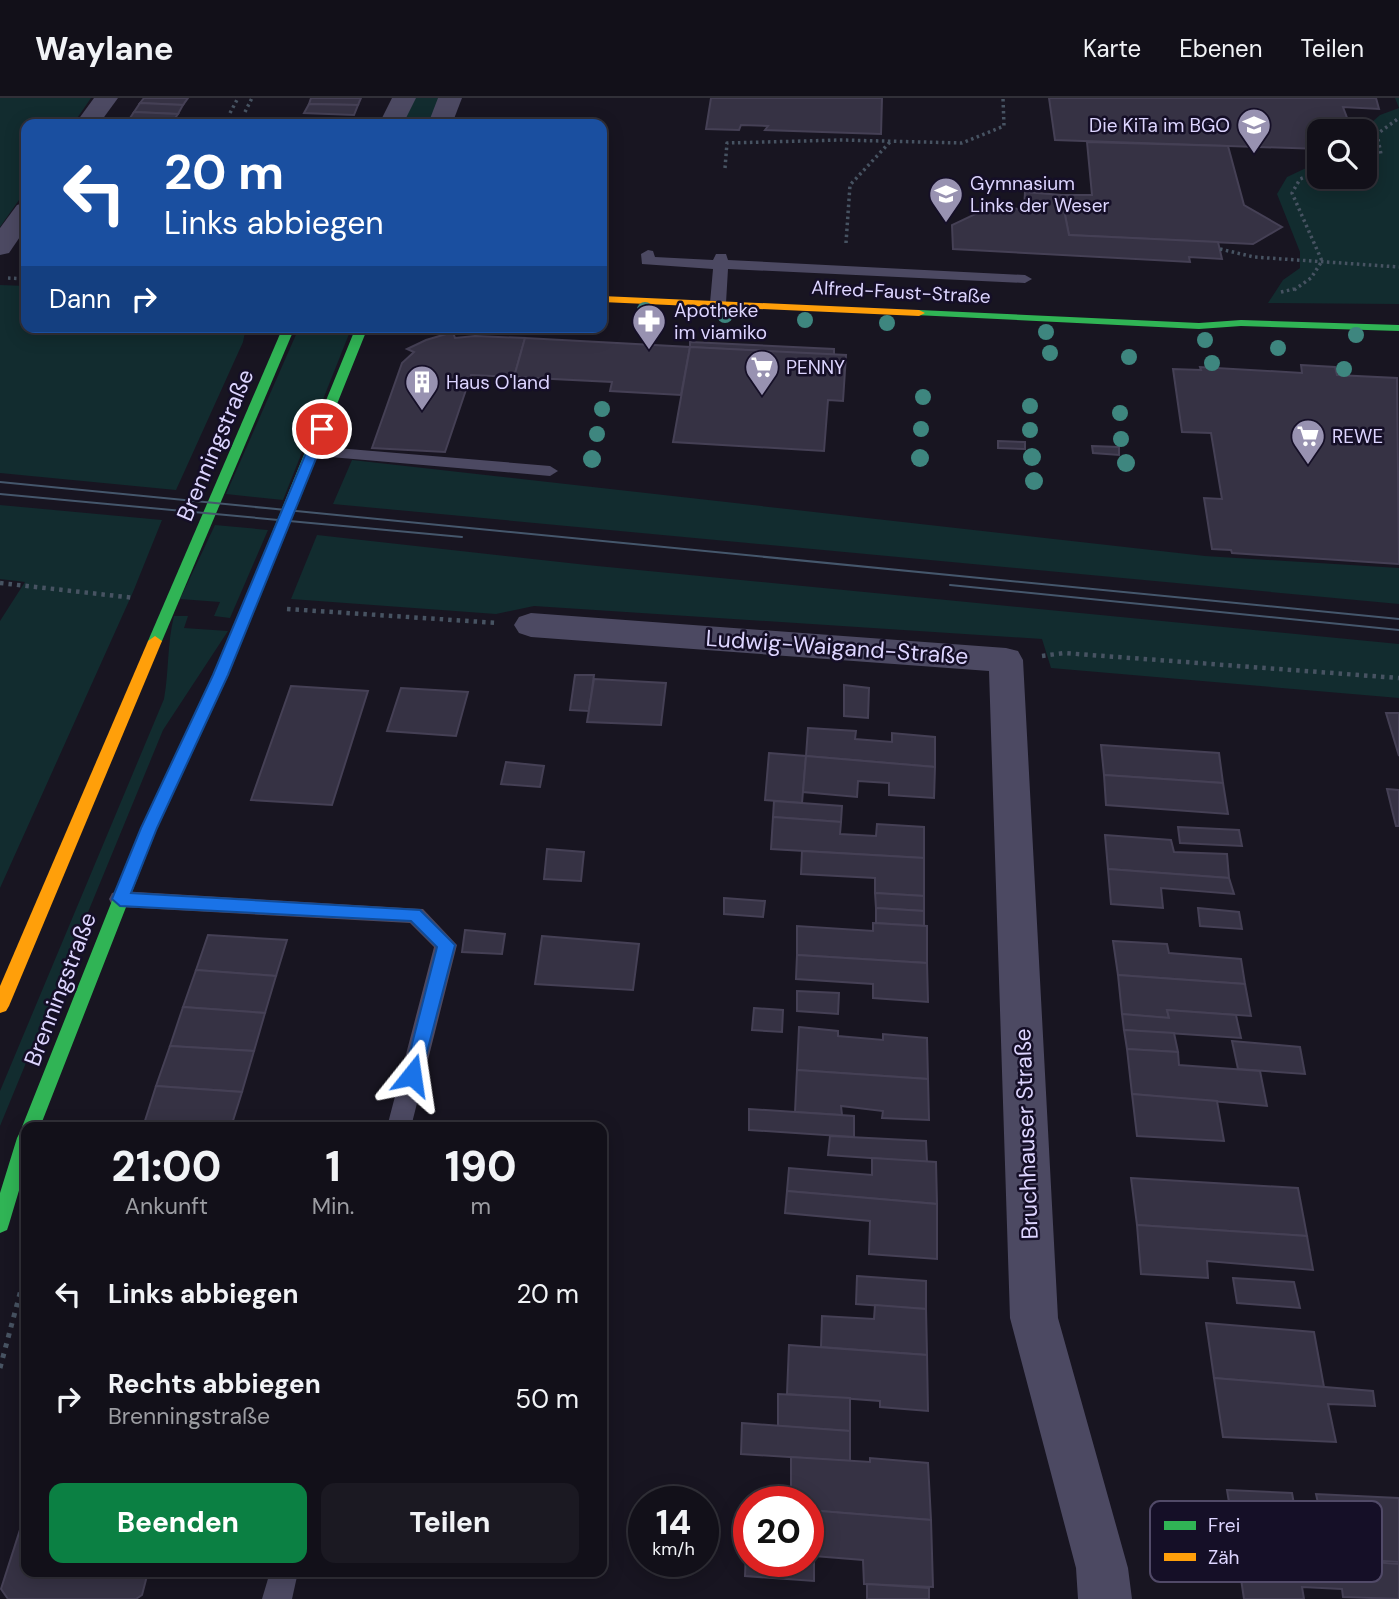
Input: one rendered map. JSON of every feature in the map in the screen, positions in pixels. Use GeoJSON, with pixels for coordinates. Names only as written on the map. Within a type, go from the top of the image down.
{"type":"FeatureCollection","features":[{"type":"Feature","properties":{"kind":"street"},"geometry":{"type":"LineString","coordinates":[[91,119],[106,98]]}},
{"type":"Feature","properties":{"kind":"street"},"geometry":{"type":"LineString","coordinates":[[394,119],[404,98]]}},
{"type":"Feature","properties":{"kind":"street"},"geometry":{"type":"LineString","coordinates":[[442,119],[450,98]]}},
{"type":"Feature","properties":{"kind":"street"},"geometry":{"type":"LineString","coordinates":[[0,247],[21,217]]}},
{"type":"Feature","properties":{"kind":"street"},"geometry":{"type":"LineString","coordinates":[[0,259],[21,260]]}},
{"type":"Feature","properties":{"kind":"street","name":"Alfred-Faust-Straße"},"geometry":{"type":"LineString","coordinates":[[607,299],[1199,326],[1241,323],[1399,328]]}},
{"type":"Feature","properties":{"kind":"street","name":"Alfred-Faust-Straße"},"geometry":{"type":"LineString","coordinates":[[1199,326],[1251,336],[1399,340]]}},
{"type":"Feature","properties":{"kind":"street","name":"Brenningstraße"},"geometry":{"type":"LineString","coordinates":[[0,1006],[286,333]]}},
{"type":"Feature","properties":{"kind":"street","name":"Brenningstraße"},"geometry":{"type":"LineString","coordinates":[[33,1122],[149,828],[220,675],[360,333]]}},
{"type":"Feature","properties":{"kind":"street","name":"Ludwig-Waigand-Straße"},"geometry":{"type":"LineString","coordinates":[[531,625],[1006,660]]}},
{"type":"Feature","properties":{"kind":"street","name":"Bruchhauser Straße"},"geometry":{"type":"LineString","coordinates":[[1006,660],[1034,1318],[1102,1568],[1105,1599]]}},
{"type":"Feature","properties":{"kind":"street"},"geometry":{"type":"LineString","coordinates":[[0,1224],[21,1155]]}},
{"type":"Feature","properties":{"kind":"lane"},"geometry":{"type":"LineString","coordinates":[[648,254],[647,261],[787,263],[1025,279]]}},
{"type":"Feature","properties":{"kind":"lane"},"geometry":{"type":"LineString","coordinates":[[718,303],[721,261]]}},
{"type":"Feature","properties":{"kind":"lane"},"geometry":{"type":"LineString","coordinates":[[313,451],[550,471]]}},
{"type":"Feature","properties":{"kind":"lane"},"geometry":{"type":"LineString","coordinates":[[120,899],[415,915],[446,945],[400,1122]]}},
{"type":"Feature","properties":{"kind":"lane"},"geometry":{"type":"LineString","coordinates":[[277,1599],[283,1577]]}},
{"type":"Feature","properties":{"kind":"path"},"geometry":{"type":"LineString","coordinates":[[230,113],[237,98]]}},
{"type":"Feature","properties":{"kind":"path"},"geometry":{"type":"LineString","coordinates":[[245,112],[252,98]]}},
{"type":"Feature","properties":{"kind":"path"},"geometry":{"type":"LineString","coordinates":[[725,168],[727,143],[962,143],[1004,126],[1003,98]]}},
{"type":"Feature","properties":{"kind":"path"},"geometry":{"type":"LineString","coordinates":[[1377,156],[1381,154],[1377,134],[1399,118]]}},
{"type":"Feature","properties":{"kind":"path"},"geometry":{"type":"LineString","coordinates":[[876,271],[864,264],[846,246],[850,185],[891,141]]}},
{"type":"Feature","properties":{"kind":"path"},"geometry":{"type":"LineString","coordinates":[[1307,176],[1300,179],[1292,193],[1322,261]]}},
{"type":"Feature","properties":{"kind":"path"},"geometry":{"type":"LineString","coordinates":[[1220,249],[1254,257],[1399,267]]}},
{"type":"Feature","properties":{"kind":"path"},"geometry":{"type":"LineString","coordinates":[[1278,292],[1294,289],[1311,278],[1322,261]]}},
{"type":"Feature","properties":{"kind":"path"},"geometry":{"type":"LineString","coordinates":[[0,278],[21,279]]}},
{"type":"Feature","properties":{"kind":"path"},"geometry":{"type":"LineString","coordinates":[[1291,324],[1294,289]]}},
{"type":"Feature","properties":{"kind":"path"},"geometry":{"type":"LineString","coordinates":[[275,608],[531,625]]}},
{"type":"Feature","properties":{"kind":"path"},"geometry":{"type":"LineString","coordinates":[[1006,660],[1064,653],[1399,678]]}},
{"type":"Feature","properties":{"kind":"path"},"geometry":{"type":"LineString","coordinates":[[0,1368],[21,1290]]}},
{"type":"Feature","properties":{"kind":"green space"},"geometry":{"type":"Polygon","coordinates":[[[0,98],[91,98],[76,119],[21,119],[21,197],[0,227],[0,98]]]}},
{"type":"Feature","properties":{"kind":"green space"},"geometry":{"type":"Polygon","coordinates":[[[411,98],[444,98],[435,119],[401,119],[411,98]]]}},
{"type":"Feature","properties":{"kind":"green space"},"geometry":{"type":"Polygon","coordinates":[[[1399,108],[1399,304],[1268,303],[1283,280],[1300,268],[1300,252],[1277,194],[1287,177],[1307,168],[1307,189],[1377,189],[1375,119],[1399,108]]]}},
{"type":"Feature","properties":{"kind":"green space"},"geometry":{"type":"Polygon","coordinates":[[[0,285],[21,286],[21,333],[245,333],[176,490],[0,473],[0,285]]]}},
{"type":"Feature","properties":{"kind":"green space"},"geometry":{"type":"Polygon","coordinates":[[[297,333],[349,334],[283,500],[226,494],[297,333]]]}},
{"type":"Feature","properties":{"kind":"green space"},"geometry":{"type":"Polygon","coordinates":[[[352,460],[1205,556],[1399,568],[1399,604],[333,504],[352,460]]]}},
{"type":"Feature","properties":{"kind":"green space"},"geometry":{"type":"Polygon","coordinates":[[[0,505],[162,520],[133,592],[0,888],[0,621],[25,582],[0,579],[0,505]]]}},
{"type":"Feature","properties":{"kind":"green space"},"geometry":{"type":"Polygon","coordinates":[[[215,525],[268,530],[230,618],[214,616],[220,602],[180,599],[215,525]]]}},
{"type":"Feature","properties":{"kind":"green space"},"geometry":{"type":"Polygon","coordinates":[[[317,535],[587,565],[1399,644],[1399,698],[1051,668],[1042,639],[534,606],[496,614],[291,599],[317,535]]]}},
{"type":"Feature","properties":{"kind":"green space"},"geometry":{"type":"Polygon","coordinates":[[[174,616],[188,616],[184,628],[228,631],[163,730],[0,1126],[0,1091],[164,699],[174,616]]]}},
{"type":"Feature","properties":{"kind":"building"},"geometry":{"type":"Polygon","coordinates":[[[144,98],[188,98],[183,105],[140,103],[144,98]]]}},
{"type":"Feature","properties":{"kind":"building"},"geometry":{"type":"Polygon","coordinates":[[[311,98],[361,98],[358,105],[309,104],[311,98]]]}},
{"type":"Feature","properties":{"kind":"building"},"geometry":{"type":"Polygon","coordinates":[[[711,98],[882,98],[881,134],[765,130],[768,126],[741,125],[739,130],[706,129],[711,98]]]}},
{"type":"Feature","properties":{"kind":"building"},"geometry":{"type":"Polygon","coordinates":[[[1049,98],[1376,98],[1379,109],[1343,107],[1348,119],[1307,119],[1307,149],[1055,140],[1049,98]]]}},
{"type":"Feature","properties":{"kind":"building"},"geometry":{"type":"Polygon","coordinates":[[[140,103],[183,105],[178,114],[134,112],[140,103]]]}},
{"type":"Feature","properties":{"kind":"building"},"geometry":{"type":"Polygon","coordinates":[[[309,104],[358,105],[354,115],[304,113],[309,104]]]}},
{"type":"Feature","properties":{"kind":"building"},"geometry":{"type":"Polygon","coordinates":[[[134,112],[178,114],[175,119],[129,119],[134,112]]]}},
{"type":"Feature","properties":{"kind":"building"},"geometry":{"type":"Polygon","coordinates":[[[1087,142],[1228,146],[1244,205],[1282,227],[1253,244],[1069,235],[1061,195],[1092,195],[1087,142]]]}},
{"type":"Feature","properties":{"kind":"building"},"geometry":{"type":"Polygon","coordinates":[[[1025,192],[1061,195],[1069,235],[1218,242],[1222,259],[1189,257],[1190,262],[953,249],[952,225],[988,208],[1024,209],[1025,192]]]}},
{"type":"Feature","properties":{"kind":"building","name":"Haus O'land"},"geometry":{"type":"Polygon","coordinates":[[[450,333],[453,333],[455,338],[525,338],[514,377],[471,375],[445,452],[372,448],[402,363],[414,352],[407,349],[450,333]]]}},
{"type":"Feature","properties":{"kind":"building"},"geometry":{"type":"Polygon","coordinates":[[[525,338],[690,347],[681,395],[610,391],[612,382],[514,377],[525,338]]]}},
{"type":"Feature","properties":{"kind":"building"},"geometry":{"type":"Polygon","coordinates":[[[690,342],[834,349],[834,355],[690,347],[690,342]]]}},
{"type":"Feature","properties":{"kind":"building","name":"PENNY"},"geometry":{"type":"Polygon","coordinates":[[[690,347],[846,355],[843,401],[828,400],[824,451],[673,442],[690,347]]]}},
{"type":"Feature","properties":{"kind":"building","name":"REWE"},"geometry":{"type":"Polygon","coordinates":[[[1301,365],[1335,367],[1337,375],[1397,378],[1399,564],[1232,553],[1231,550],[1212,549],[1204,498],[1222,499],[1211,433],[1182,432],[1173,369],[1201,370],[1200,367],[1302,373],[1301,365]]]}},
{"type":"Feature","properties":{"kind":"building"},"geometry":{"type":"Polygon","coordinates":[[[998,441],[1025,442],[1025,449],[998,448],[998,441]]]}},
{"type":"Feature","properties":{"kind":"building"},"geometry":{"type":"Polygon","coordinates":[[[1092,446],[1119,447],[1119,455],[1093,453],[1092,446]]]}},
{"type":"Feature","properties":{"kind":"building"},"geometry":{"type":"Polygon","coordinates":[[[575,675],[594,675],[589,711],[570,710],[575,675]]]}},
{"type":"Feature","properties":{"kind":"building"},"geometry":{"type":"Polygon","coordinates":[[[594,679],[666,683],[661,725],[587,722],[594,679]]]}},
{"type":"Feature","properties":{"kind":"building"},"geometry":{"type":"Polygon","coordinates":[[[844,685],[869,688],[868,718],[844,716],[844,685]]]}},
{"type":"Feature","properties":{"kind":"building"},"geometry":{"type":"Polygon","coordinates":[[[291,686],[368,691],[332,805],[251,800],[291,686]]]}},
{"type":"Feature","properties":{"kind":"building"},"geometry":{"type":"Polygon","coordinates":[[[401,688],[468,692],[456,736],[387,731],[401,688]]]}},
{"type":"Feature","properties":{"kind":"building"},"geometry":{"type":"Polygon","coordinates":[[[1386,713],[1399,713],[1399,756],[1386,713]]]}},
{"type":"Feature","properties":{"kind":"building"},"geometry":{"type":"Polygon","coordinates":[[[808,728],[856,731],[855,739],[892,742],[892,733],[935,737],[935,767],[806,756],[808,728]]]}},
{"type":"Feature","properties":{"kind":"building"},"geometry":{"type":"Polygon","coordinates":[[[1101,745],[1219,753],[1223,783],[1104,775],[1101,745]]]}},
{"type":"Feature","properties":{"kind":"building"},"geometry":{"type":"Polygon","coordinates":[[[769,753],[806,756],[802,803],[765,800],[769,753]]]}},
{"type":"Feature","properties":{"kind":"building"},"geometry":{"type":"Polygon","coordinates":[[[806,756],[935,767],[934,798],[889,795],[889,783],[858,781],[857,797],[803,792],[806,756]]]}},
{"type":"Feature","properties":{"kind":"building"},"geometry":{"type":"Polygon","coordinates":[[[506,762],[544,766],[540,787],[501,784],[506,762]]]}},
{"type":"Feature","properties":{"kind":"building"},"geometry":{"type":"Polygon","coordinates":[[[1104,775],[1223,783],[1228,814],[1106,805],[1104,775]]]}},
{"type":"Feature","properties":{"kind":"building"},"geometry":{"type":"Polygon","coordinates":[[[1387,789],[1399,790],[1399,826],[1396,826],[1387,789]]]}},
{"type":"Feature","properties":{"kind":"building"},"geometry":{"type":"Polygon","coordinates":[[[774,801],[842,806],[841,822],[773,817],[774,801]]]}},
{"type":"Feature","properties":{"kind":"building"},"geometry":{"type":"Polygon","coordinates":[[[773,817],[841,822],[840,834],[876,836],[877,824],[924,827],[924,858],[771,849],[773,817]]]}},
{"type":"Feature","properties":{"kind":"building"},"geometry":{"type":"Polygon","coordinates":[[[1178,827],[1239,830],[1242,846],[1180,843],[1178,827]]]}},
{"type":"Feature","properties":{"kind":"building"},"geometry":{"type":"Polygon","coordinates":[[[1105,835],[1171,840],[1174,852],[1227,854],[1229,878],[1108,869],[1105,835]]]}},
{"type":"Feature","properties":{"kind":"building"},"geometry":{"type":"Polygon","coordinates":[[[547,849],[584,852],[581,881],[544,879],[547,849]]]}},
{"type":"Feature","properties":{"kind":"building"},"geometry":{"type":"Polygon","coordinates":[[[802,851],[924,858],[924,896],[875,893],[875,878],[801,874],[802,851]]]}},
{"type":"Feature","properties":{"kind":"building"},"geometry":{"type":"Polygon","coordinates":[[[1108,869],[1229,878],[1234,894],[1161,888],[1163,908],[1111,904],[1108,869]]]}},
{"type":"Feature","properties":{"kind":"building"},"geometry":{"type":"Polygon","coordinates":[[[875,893],[924,896],[924,911],[876,908],[875,893]]]}},
{"type":"Feature","properties":{"kind":"building"},"geometry":{"type":"Polygon","coordinates":[[[724,898],[765,901],[763,917],[724,914],[724,898]]]}},
{"type":"Feature","properties":{"kind":"building"},"geometry":{"type":"Polygon","coordinates":[[[876,908],[924,911],[924,926],[876,923],[876,908]]]}},
{"type":"Feature","properties":{"kind":"building"},"geometry":{"type":"Polygon","coordinates":[[[1198,908],[1239,912],[1242,929],[1200,926],[1198,908]]]}},
{"type":"Feature","properties":{"kind":"building"},"geometry":{"type":"Polygon","coordinates":[[[873,923],[927,926],[927,963],[797,955],[797,926],[873,931],[873,923]]]}},
{"type":"Feature","properties":{"kind":"building"},"geometry":{"type":"Polygon","coordinates":[[[465,930],[505,934],[502,954],[462,952],[465,930]]]}},
{"type":"Feature","properties":{"kind":"building"},"geometry":{"type":"Polygon","coordinates":[[[208,935],[287,940],[276,976],[196,970],[208,935]]]}},
{"type":"Feature","properties":{"kind":"building"},"geometry":{"type":"Polygon","coordinates":[[[542,936],[639,944],[633,990],[535,984],[542,936]]]}},
{"type":"Feature","properties":{"kind":"building"},"geometry":{"type":"Polygon","coordinates":[[[1113,941],[1167,944],[1169,953],[1241,959],[1245,984],[1118,975],[1113,941]]]}},
{"type":"Feature","properties":{"kind":"building"},"geometry":{"type":"Polygon","coordinates":[[[797,955],[927,963],[928,1002],[873,998],[873,984],[796,979],[797,955]]]}},
{"type":"Feature","properties":{"kind":"building"},"geometry":{"type":"Polygon","coordinates":[[[196,970],[276,976],[265,1013],[183,1007],[196,970]]]}},
{"type":"Feature","properties":{"kind":"building"},"geometry":{"type":"Polygon","coordinates":[[[1118,975],[1245,984],[1251,1016],[1167,1010],[1169,1018],[1122,1014],[1118,975]]]}},
{"type":"Feature","properties":{"kind":"building"},"geometry":{"type":"Polygon","coordinates":[[[797,991],[839,993],[838,1014],[797,1011],[797,991]]]}},
{"type":"Feature","properties":{"kind":"building"},"geometry":{"type":"Polygon","coordinates":[[[183,1007],[265,1013],[254,1051],[170,1046],[183,1007]]]}},
{"type":"Feature","properties":{"kind":"building"},"geometry":{"type":"Polygon","coordinates":[[[754,1008],[783,1010],[782,1032],[752,1030],[754,1008]]]}},
{"type":"Feature","properties":{"kind":"building"},"geometry":{"type":"Polygon","coordinates":[[[1167,1010],[1236,1015],[1241,1038],[1124,1030],[1122,1014],[1169,1018],[1167,1010]]]}},
{"type":"Feature","properties":{"kind":"building"},"geometry":{"type":"Polygon","coordinates":[[[799,1027],[838,1031],[838,1036],[883,1040],[883,1034],[927,1038],[928,1079],[797,1070],[799,1027]]]}},
{"type":"Feature","properties":{"kind":"building"},"geometry":{"type":"Polygon","coordinates":[[[1124,1030],[1174,1033],[1178,1052],[1127,1049],[1124,1030]]]}},
{"type":"Feature","properties":{"kind":"building"},"geometry":{"type":"Polygon","coordinates":[[[1232,1041],[1300,1047],[1305,1074],[1238,1069],[1232,1041]]]}},
{"type":"Feature","properties":{"kind":"building"},"geometry":{"type":"Polygon","coordinates":[[[170,1046],[254,1051],[242,1092],[156,1086],[170,1046]]]}},
{"type":"Feature","properties":{"kind":"building"},"geometry":{"type":"Polygon","coordinates":[[[1127,1049],[1178,1052],[1179,1065],[1260,1071],[1267,1106],[1132,1094],[1127,1049]]]}},
{"type":"Feature","properties":{"kind":"building"},"geometry":{"type":"Polygon","coordinates":[[[797,1070],[928,1079],[929,1120],[882,1118],[883,1111],[841,1106],[842,1115],[795,1112],[797,1070]]]}},
{"type":"Feature","properties":{"kind":"building"},"geometry":{"type":"Polygon","coordinates":[[[156,1086],[242,1092],[233,1122],[145,1122],[156,1086]]]}},
{"type":"Feature","properties":{"kind":"building"},"geometry":{"type":"Polygon","coordinates":[[[1132,1094],[1217,1101],[1224,1141],[1137,1136],[1132,1094]]]}},
{"type":"Feature","properties":{"kind":"building"},"geometry":{"type":"Polygon","coordinates":[[[749,1109],[854,1116],[854,1137],[749,1130],[749,1109]]]}},
{"type":"Feature","properties":{"kind":"building"},"geometry":{"type":"Polygon","coordinates":[[[830,1136],[926,1141],[927,1162],[828,1155],[830,1136]]]}},
{"type":"Feature","properties":{"kind":"building"},"geometry":{"type":"Polygon","coordinates":[[[872,1158],[936,1162],[937,1204],[787,1191],[789,1168],[872,1175],[872,1158]]]}},
{"type":"Feature","properties":{"kind":"building"},"geometry":{"type":"Polygon","coordinates":[[[1131,1178],[1298,1188],[1307,1236],[1137,1225],[1131,1178]]]}},
{"type":"Feature","properties":{"kind":"building"},"geometry":{"type":"Polygon","coordinates":[[[787,1191],[937,1204],[937,1259],[869,1254],[870,1221],[785,1213],[787,1191]]]}},
{"type":"Feature","properties":{"kind":"building"},"geometry":{"type":"Polygon","coordinates":[[[1137,1225],[1307,1236],[1313,1270],[1207,1261],[1208,1278],[1141,1274],[1137,1225]]]}},
{"type":"Feature","properties":{"kind":"building"},"geometry":{"type":"Polygon","coordinates":[[[857,1276],[926,1281],[926,1309],[856,1304],[857,1276]]]}},
{"type":"Feature","properties":{"kind":"building"},"geometry":{"type":"Polygon","coordinates":[[[1233,1278],[1294,1282],[1300,1308],[1237,1303],[1233,1278]]]}},
{"type":"Feature","properties":{"kind":"building"},"geometry":{"type":"Polygon","coordinates":[[[875,1305],[926,1309],[927,1355],[821,1347],[822,1316],[874,1319],[875,1305]]]}},
{"type":"Feature","properties":{"kind":"building"},"geometry":{"type":"Polygon","coordinates":[[[1206,1323],[1314,1332],[1324,1387],[1214,1378],[1206,1323]]]}},
{"type":"Feature","properties":{"kind":"building"},"geometry":{"type":"Polygon","coordinates":[[[789,1345],[927,1355],[928,1411],[880,1407],[880,1401],[787,1394],[789,1345]]]}},
{"type":"Feature","properties":{"kind":"building"},"geometry":{"type":"Polygon","coordinates":[[[1214,1378],[1373,1391],[1375,1406],[1328,1404],[1336,1442],[1223,1437],[1214,1378]]]}},
{"type":"Feature","properties":{"kind":"building"},"geometry":{"type":"Polygon","coordinates":[[[778,1394],[850,1398],[850,1431],[778,1426],[778,1394]]]}},
{"type":"Feature","properties":{"kind":"building"},"geometry":{"type":"Polygon","coordinates":[[[742,1423],[850,1431],[850,1461],[741,1454],[742,1423]]]}},
{"type":"Feature","properties":{"kind":"building"},"geometry":{"type":"Polygon","coordinates":[[[791,1457],[870,1462],[870,1458],[928,1463],[931,1520],[824,1511],[824,1486],[791,1486],[791,1457]]]}},
{"type":"Feature","properties":{"kind":"building"},"geometry":{"type":"Polygon","coordinates":[[[1227,1490],[1292,1493],[1293,1501],[1229,1501],[1227,1490]]]}},
{"type":"Feature","properties":{"kind":"building"},"geometry":{"type":"Polygon","coordinates":[[[1316,1494],[1399,1498],[1399,1562],[1382,1561],[1382,1501],[1318,1501],[1316,1494]]]}},
{"type":"Feature","properties":{"kind":"building"},"geometry":{"type":"Polygon","coordinates":[[[824,1511],[931,1520],[933,1587],[864,1584],[863,1560],[824,1557],[824,1511]]]}},
{"type":"Feature","properties":{"kind":"building"},"geometry":{"type":"Polygon","coordinates":[[[21,1527],[21,1577],[147,1577],[142,1595],[136,1599],[8,1599],[1,1589],[21,1527]]]}},
{"type":"Feature","properties":{"kind":"building"},"geometry":{"type":"Polygon","coordinates":[[[1382,1563],[1399,1564],[1399,1599],[1343,1597],[1342,1589],[1302,1587],[1304,1599],[1244,1599],[1241,1582],[1382,1582],[1382,1563]]]}},
{"type":"Feature","properties":{"kind":"building"},"geometry":{"type":"Polygon","coordinates":[[[759,1577],[814,1577],[814,1581],[759,1577]]]}},
{"type":"Feature","properties":{"kind":"building"},"geometry":{"type":"Polygon","coordinates":[[[867,1584],[929,1588],[929,1599],[867,1599],[867,1584]]]}},
{"type":"Feature","properties":{"kind":"tram line"},"geometry":{"type":"LineString","coordinates":[[0,482],[1399,619]]}},
{"type":"Feature","properties":{"kind":"tram line"},"geometry":{"type":"LineString","coordinates":[[0,494],[462,537]]}},
{"type":"Feature","properties":{"kind":"tram line"},"geometry":{"type":"LineString","coordinates":[[950,585],[1399,630]]}},
{"type":"Feature","properties":{"kind":"traffic: fast"},"geometry":{"type":"LineString","coordinates":[[919,313],[1199,326],[1241,323],[1399,328]]}},
{"type":"Feature","properties":{"kind":"traffic: fast"},"geometry":{"type":"LineString","coordinates":[[155,641],[286,333]]}},
{"type":"Feature","properties":{"kind":"traffic: fast"},"geometry":{"type":"LineString","coordinates":[[33,1122],[149,828],[221,675],[360,333]]}},
{"type":"Feature","properties":{"kind":"traffic: fast"},"geometry":{"type":"LineString","coordinates":[[0,1224],[21,1155]]}},
{"type":"Feature","properties":{"kind":"traffic: slow"},"geometry":{"type":"LineString","coordinates":[[607,299],[919,313]]}},
{"type":"Feature","properties":{"kind":"traffic: slow"},"geometry":{"type":"LineString","coordinates":[[0,1006],[155,641]]}},
{"type":"Feature","properties":{"kind":"place","name":"Die KiTa im BGO"},"geometry":{"type":"Point","coordinates":[1254,155]}},
{"type":"Feature","properties":{"kind":"place","name":"Gymnasium Links der Weser"},"geometry":{"type":"Point","coordinates":[946,224]}},
{"type":"Feature","properties":{"kind":"place","name":"Apotheke im viamiko"},"geometry":{"type":"Point","coordinates":[649,351]}},
{"type":"Feature","properties":{"kind":"place","name":"PENNY"},"geometry":{"type":"Point","coordinates":[762,397]}},
{"type":"Feature","properties":{"kind":"place","name":"Haus O'land"},"geometry":{"type":"Point","coordinates":[422,412]}},
{"type":"Feature","properties":{"kind":"place","name":"REWE"},"geometry":{"type":"Point","coordinates":[1308,466]}},
{"type":"Feature","properties":{"kind":"route"},"geometry":{"type":"LineString","coordinates":[[322,429],[220,675],[149,828],[120,899],[415,915],[446,945],[412,1075]]}}]}
